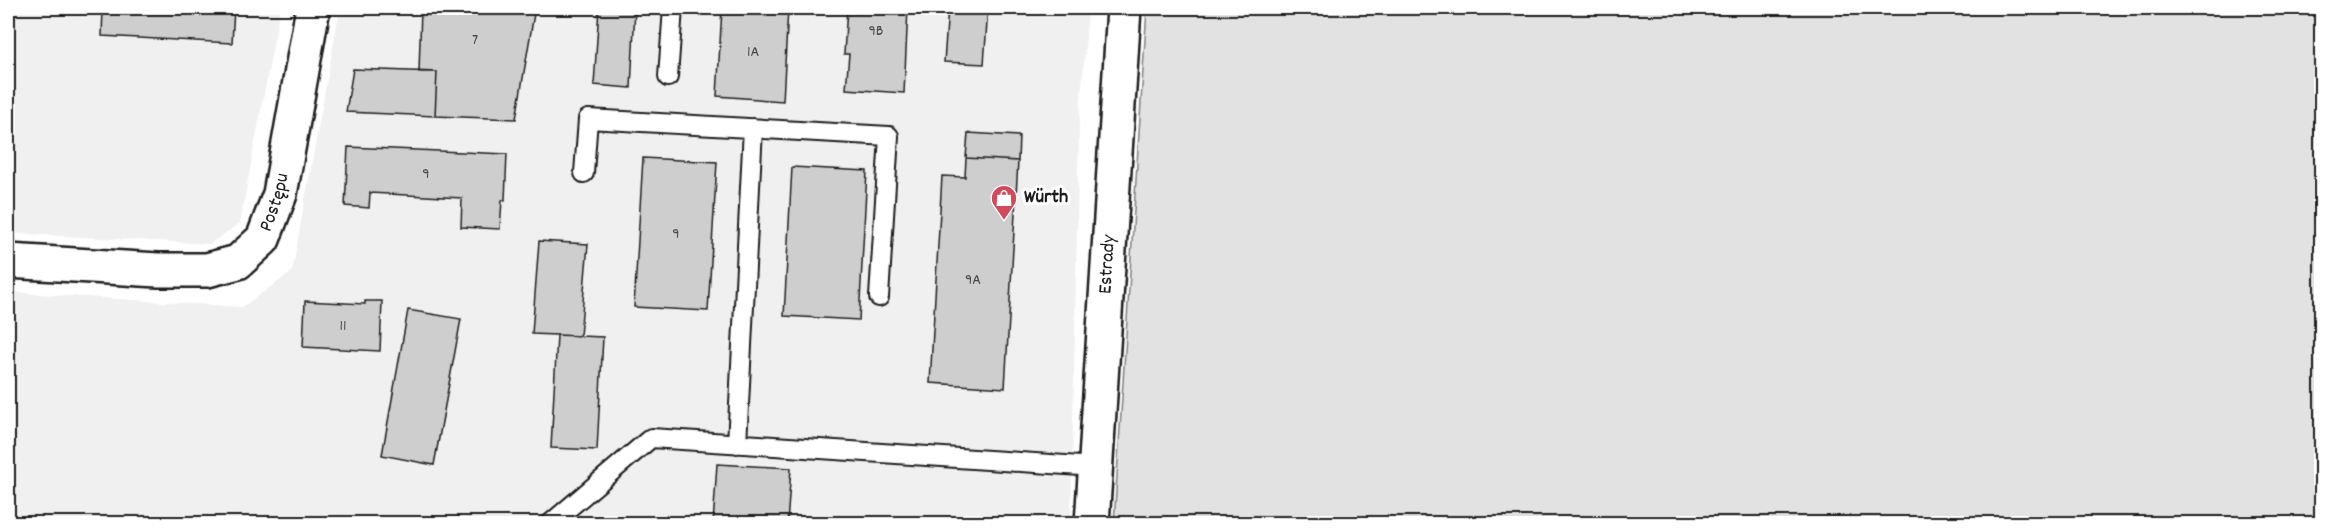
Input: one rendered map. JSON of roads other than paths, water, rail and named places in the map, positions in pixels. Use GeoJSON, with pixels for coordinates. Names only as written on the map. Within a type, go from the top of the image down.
{"type":"FeatureCollection","features":[{"type":"Feature","properties":{"kind":"main road","name":"Postępu"},"geometry":{"type":"LineString","coordinates":[[8,261],[158,270],[207,270],[238,262],[263,239],[280,194],[313,8]]}},
{"type":"Feature","properties":{"kind":"main road","name":"Estrady"},"geometry":{"type":"LineString","coordinates":[[1092,524],[1124,8]]}},
{"type":"Feature","properties":{"kind":"lane"},"geometry":{"type":"LineString","coordinates":[[668,77],[673,8]]}},
{"type":"Feature","properties":{"kind":"lane"},"geometry":{"type":"LineString","coordinates":[[584,173],[588,119],[889,136],[879,297]]}},
{"type":"Feature","properties":{"kind":"lane"},"geometry":{"type":"LineString","coordinates":[[737,444],[753,128]]}},
{"type":"Feature","properties":{"kind":"lane"},"geometry":{"type":"LineString","coordinates":[[550,524],[651,438],[1096,467]]}},
{"type":"Feature","properties":{"kind":"place","name":"Würth"},"geometry":{"type":"Point","coordinates":[1004,221]}}]}
